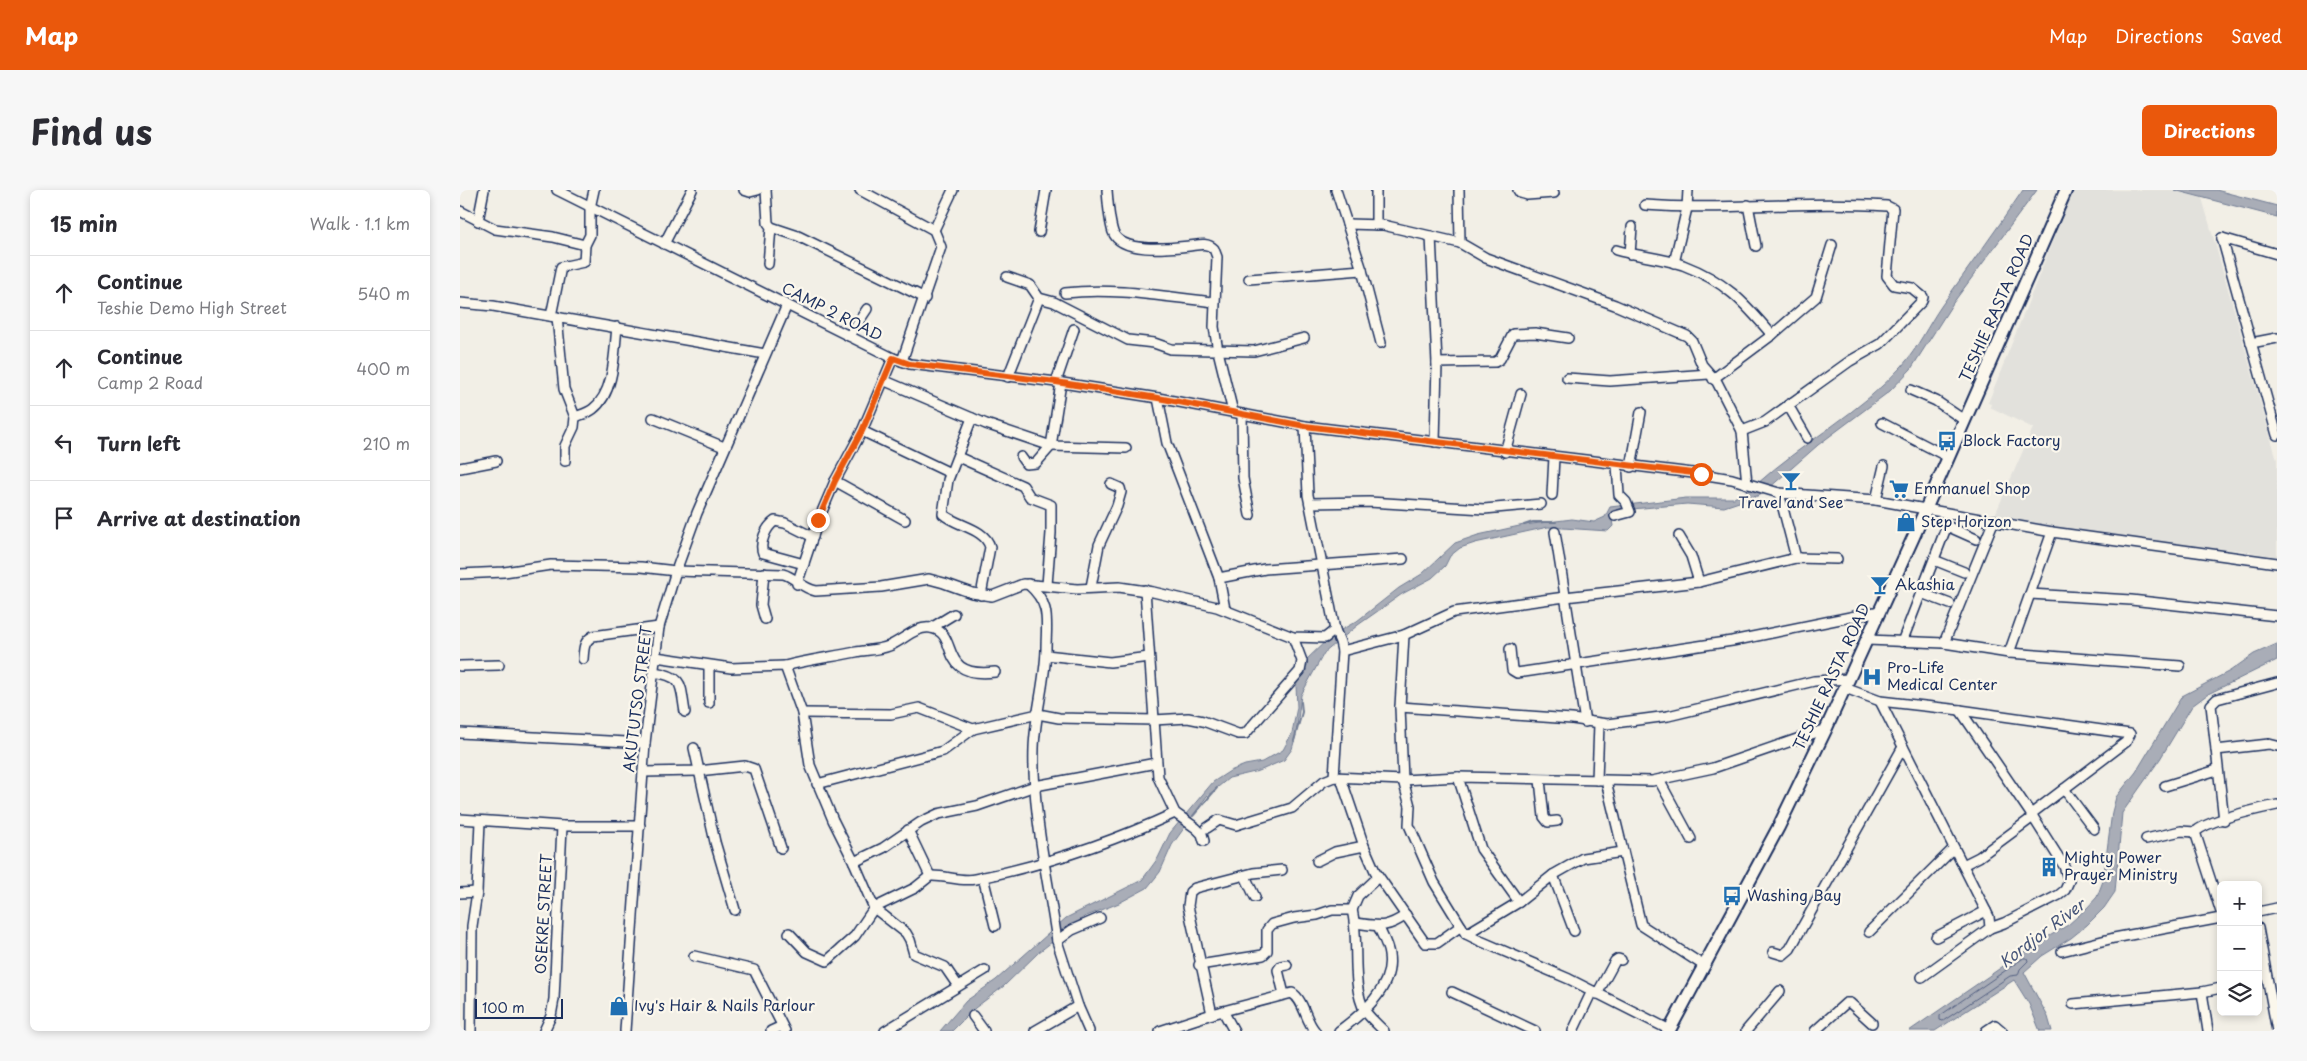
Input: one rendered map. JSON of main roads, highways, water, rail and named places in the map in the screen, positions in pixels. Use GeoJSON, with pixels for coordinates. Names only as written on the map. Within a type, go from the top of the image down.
{"type":"FeatureCollection","features":[{"type":"Feature","properties":{"kind":"main road","name":"TESHIE RASTA ROAD"},"geometry":{"type":"LineString","coordinates":[[1670,1030],[1703,965],[1778,828],[1826,729],[2066,190]]}},
{"type":"Feature","properties":{"kind":"water"},"geometry":{"type":"Polygon","coordinates":[[[2023,190],[2037,190],[1953,303],[1911,369],[1890,391],[1818,445],[1768,489],[1757,484],[1793,454],[1850,413],[1886,383],[1902,366],[1913,352],[1942,305],[2023,190]]]}},
{"type":"Feature","properties":{"kind":"water"},"geometry":{"type":"Polygon","coordinates":[[[2174,190],[2216,190],[2277,206],[2277,217],[2174,190]]]}},
{"type":"Feature","properties":{"kind":"water"},"geometry":{"type":"Polygon","coordinates":[[[1751,489],[1763,494],[1724,507],[1687,504],[1632,509],[1616,513],[1612,520],[1613,526],[1608,531],[1548,527],[1460,548],[1450,556],[1445,566],[1432,578],[1402,594],[1358,625],[1324,653],[1301,695],[1296,735],[1292,749],[1284,760],[1259,771],[1229,778],[1207,796],[1172,845],[1160,872],[1147,888],[1119,903],[1084,917],[1039,952],[1004,986],[975,1008],[952,1031],[940,1031],[966,1001],[996,980],[1066,918],[1142,880],[1158,858],[1170,833],[1213,782],[1230,771],[1245,765],[1262,762],[1283,750],[1292,733],[1297,707],[1296,686],[1305,661],[1332,635],[1357,621],[1399,588],[1422,574],[1455,543],[1478,535],[1524,525],[1572,519],[1594,522],[1605,517],[1610,507],[1686,498],[1734,498],[1751,489]]]}},
{"type":"Feature","properties":{"kind":"water"},"geometry":{"type":"Polygon","coordinates":[[[2277,644],[2277,660],[2208,694],[2192,706],[2160,759],[2122,813],[2115,892],[2104,908],[2087,925],[2071,938],[2042,956],[2024,972],[2048,1017],[2052,1031],[2040,1031],[2029,1004],[2014,980],[1935,1031],[1909,1031],[2031,947],[2068,925],[2087,908],[2097,897],[2103,881],[2112,812],[2116,797],[2136,772],[2182,696],[2230,671],[2254,654],[2277,644]]]}},
{"type":"Feature","properties":{"kind":"waterway"},"geometry":{"type":"LineString","coordinates":[[1524,525],[1533,522],[1556,522]]}},
{"type":"Feature","properties":{"kind":"waterway"},"geometry":{"type":"LineString","coordinates":[[1294,741],[1302,712],[1301,702]]}},
{"type":"Feature","properties":{"kind":"waterway"},"geometry":{"type":"LineString","coordinates":[[1193,816],[1217,788]]}},
{"type":"Feature","properties":{"kind":"place","name":"Block Factory"},"geometry":{"type":"Point","coordinates":[1947,441]}},
{"type":"Feature","properties":{"kind":"place","name":"Travel and See"},"geometry":{"type":"Point","coordinates":[1791,481]}},
{"type":"Feature","properties":{"kind":"place","name":"Emmanuel Shop"},"geometry":{"type":"Point","coordinates":[1899,489]}},
{"type":"Feature","properties":{"kind":"place","name":"Step Horizon"},"geometry":{"type":"Point","coordinates":[1906,522]}},
{"type":"Feature","properties":{"kind":"place","name":"Akashia"},"geometry":{"type":"Point","coordinates":[1880,585]}},
{"type":"Feature","properties":{"kind":"place","name":"Pro-Life Medical Center"},"geometry":{"type":"Point","coordinates":[1872,677]}},
{"type":"Feature","properties":{"kind":"place","name":"Mighty Power Prayer Ministry"},"geometry":{"type":"Point","coordinates":[2049,867]}},
{"type":"Feature","properties":{"kind":"place","name":"Washing Bay"},"geometry":{"type":"Point","coordinates":[1732,896]}},
{"type":"Feature","properties":{"kind":"place","name":"Ivy's Hair & Nails Parlour"},"geometry":{"type":"Point","coordinates":[619,1006]}},
{"type":"Feature","properties":{"kind":"water label","name":"Kordjor River"},"geometry":{"type":"Point","coordinates":[2042,933]}}]}
